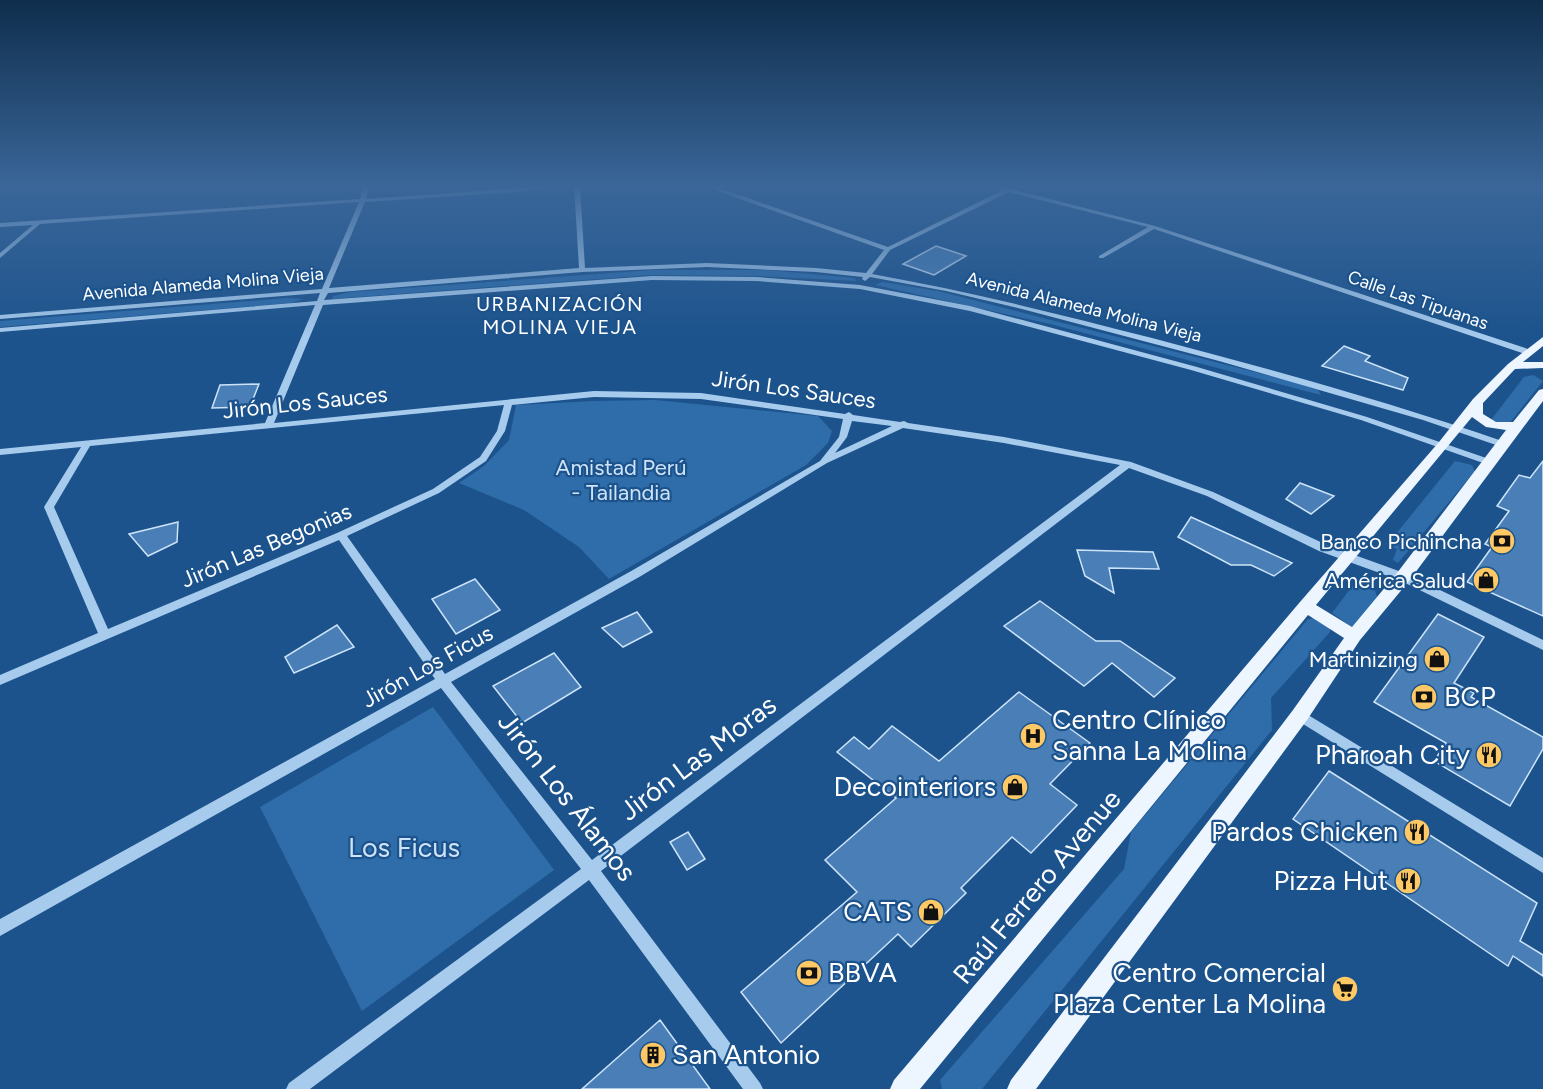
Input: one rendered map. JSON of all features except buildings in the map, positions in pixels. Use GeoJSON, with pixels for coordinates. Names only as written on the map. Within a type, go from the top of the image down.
{"type":"FeatureCollection","features":[{"type":"Feature","properties":{"kind":"main road","name":"Raúl Ferrero Avenue"},"geometry":{"type":"LineString","coordinates":[[911,1085],[1306,606],[1444,445],[1477,402],[1512,366],[1543,340]]}},
{"type":"Feature","properties":{"kind":"main road"},"geometry":{"type":"LineString","coordinates":[[1512,366],[1543,364]]}},
{"type":"Feature","properties":{"kind":"main road"},"geometry":{"type":"LineString","coordinates":[[1020,1089],[1300,715],[1354,636],[1403,577],[1517,424],[1543,393]]}},
{"type":"Feature","properties":{"kind":"main road"},"geometry":{"type":"LineString","coordinates":[[1477,402],[1477,415],[1488,424],[1507,427],[1517,424]]}},
{"type":"Feature","properties":{"kind":"main road"},"geometry":{"type":"LineString","coordinates":[[1306,606],[1354,636]]}},
{"type":"Feature","properties":{"kind":"street"},"geometry":{"type":"LineString","coordinates":[[0,256],[23,236]]}},
{"type":"Feature","properties":{"kind":"street"},"geometry":{"type":"LineString","coordinates":[[269,424],[348,236]]}},
{"type":"Feature","properties":{"kind":"street"},"geometry":{"type":"LineString","coordinates":[[580,236],[582,270]]}},
{"type":"Feature","properties":{"kind":"street"},"geometry":{"type":"LineString","coordinates":[[850,236],[888,249]]}},
{"type":"Feature","properties":{"kind":"street"},"geometry":{"type":"LineString","coordinates":[[861,287],[867,275],[888,249],[915,236]]}},
{"type":"Feature","properties":{"kind":"street"},"geometry":{"type":"LineString","coordinates":[[1101,257],[1138,236]]}},
{"type":"Feature","properties":{"kind":"street","name":"Calle Las Tipuanas"},"geometry":{"type":"LineString","coordinates":[[1179,236],[1528,352]]}},
{"type":"Feature","properties":{"kind":"street","name":"Avenida Alameda Molina Vieja"},"geometry":{"type":"LineString","coordinates":[[0,317],[582,270],[707,265],[761,266],[867,275],[946,289],[1023,307],[1338,392],[1502,444]]}},
{"type":"Feature","properties":{"kind":"street","name":"Avenida Alameda Molina Vieja"},"geometry":{"type":"LineString","coordinates":[[0,330],[652,278],[764,279],[861,287],[937,301],[1210,373],[1444,445],[1489,462]]}},
{"type":"Feature","properties":{"kind":"street"},"geometry":{"type":"LineString","coordinates":[[1327,408],[1338,392]]}},
{"type":"Feature","properties":{"kind":"street","name":"Jirón Los Sauces"},"geometry":{"type":"LineString","coordinates":[[0,452],[594,394],[701,396],[849,415],[1004,440],[1128,464],[1210,494],[1303,539],[1403,577],[1543,645]]}},
{"type":"Feature","properties":{"kind":"street","name":"Jirón Las Begonias"},"geometry":{"type":"LineString","coordinates":[[0,680],[341,535],[436,491],[483,459],[501,431],[509,401]]}},
{"type":"Feature","properties":{"kind":"street","name":"Jirón Los Ficus"},"geometry":{"type":"LineString","coordinates":[[0,928],[637,573],[824,463],[843,437],[849,415]]}},
{"type":"Feature","properties":{"kind":"street"},"geometry":{"type":"LineString","coordinates":[[824,463],[904,424]]}},
{"type":"Feature","properties":{"kind":"street"},"geometry":{"type":"LineString","coordinates":[[87,444],[50,507],[105,635]]}},
{"type":"Feature","properties":{"kind":"street","name":"Jirón Las Moras"},"geometry":{"type":"LineString","coordinates":[[295,1089],[591,870],[1128,464]]}},
{"type":"Feature","properties":{"kind":"street","name":"Jirón Los Álamos"},"geometry":{"type":"LineString","coordinates":[[341,535],[443,681],[591,870],[754,1089]]}},
{"type":"Feature","properties":{"kind":"street"},"geometry":{"type":"LineString","coordinates":[[1300,715],[1543,866]]}},
{"type":"Feature","properties":{"kind":"green space"},"geometry":{"type":"Polygon","coordinates":[[[653,270],[766,270],[854,278],[857,281],[759,276],[651,275],[332,299],[333,296],[350,292],[653,270]]]}},
{"type":"Feature","properties":{"kind":"green space"},"geometry":{"type":"Polygon","coordinates":[[[882,282],[938,291],[1293,382],[1318,390],[1321,395],[1050,324],[875,285],[882,282]]]}},
{"type":"Feature","properties":{"kind":"green space"},"geometry":{"type":"Polygon","coordinates":[[[287,298],[304,299],[291,303],[0,327],[0,321],[287,298]]]}},
{"type":"Feature","properties":{"kind":"green space"},"geometry":{"type":"Polygon","coordinates":[[[1533,375],[1543,381],[1509,424],[1502,425],[1491,420],[1524,377],[1533,375]]]}},
{"type":"Feature","properties":{"kind":"green space","name":"Amistad Perú - Tailandia"},"geometry":{"type":"Polygon","coordinates":[[[655,400],[818,416],[832,431],[828,443],[806,465],[609,579],[579,547],[524,510],[459,483],[484,466],[509,440],[516,405],[655,400]]]}},
{"type":"Feature","properties":{"kind":"green space"},"geometry":{"type":"Polygon","coordinates":[[[1455,461],[1472,465],[1475,471],[1398,563],[1393,560],[1397,549],[1387,545],[1455,461]]]}},
{"type":"Feature","properties":{"kind":"green space"},"geometry":{"type":"Polygon","coordinates":[[[1354,584],[1375,590],[1377,597],[1352,627],[1332,613],[1354,584]]]}},
{"type":"Feature","properties":{"kind":"green space"},"geometry":{"type":"Polygon","coordinates":[[[1316,618],[1330,624],[1330,632],[1271,698],[1272,730],[982,1089],[942,1089],[940,1080],[1124,869],[1131,832],[1308,619],[1316,618]]]}},
{"type":"Feature","properties":{"kind":"green space","name":"Los Ficus"},"geometry":{"type":"Polygon","coordinates":[[[433,707],[554,870],[362,1011],[260,807],[433,707]]]}},
{"type":"Feature","properties":{"kind":"place","name":"Banco Pichincha"},"geometry":{"type":"Point","coordinates":[1502,541]}},
{"type":"Feature","properties":{"kind":"place","name":"América Salud"},"geometry":{"type":"Point","coordinates":[1486,580]}},
{"type":"Feature","properties":{"kind":"place","name":"Martinizing"},"geometry":{"type":"Point","coordinates":[1437,659]}},
{"type":"Feature","properties":{"kind":"place","name":"BCP"},"geometry":{"type":"Point","coordinates":[1424,697]}},
{"type":"Feature","properties":{"kind":"place","name":"Centro Clínico Sanna La Molina"},"geometry":{"type":"Point","coordinates":[1033,736]}},
{"type":"Feature","properties":{"kind":"place","name":"Pharoah City"},"geometry":{"type":"Point","coordinates":[1489,755]}},
{"type":"Feature","properties":{"kind":"place","name":"Decointeriors"},"geometry":{"type":"Point","coordinates":[1015,787]}},
{"type":"Feature","properties":{"kind":"place","name":"Pardos Chicken"},"geometry":{"type":"Point","coordinates":[1417,832]}},
{"type":"Feature","properties":{"kind":"place","name":"Pizza Hut"},"geometry":{"type":"Point","coordinates":[1408,881]}},
{"type":"Feature","properties":{"kind":"place","name":"CATS"},"geometry":{"type":"Point","coordinates":[931,912]}},
{"type":"Feature","properties":{"kind":"place","name":"BBVA"},"geometry":{"type":"Point","coordinates":[809,973]}},
{"type":"Feature","properties":{"kind":"place","name":"Centro Comercial Plaza Center La Molina"},"geometry":{"type":"Point","coordinates":[1345,989]}},
{"type":"Feature","properties":{"kind":"place","name":"San Antonio"},"geometry":{"type":"Point","coordinates":[653,1055]}},
{"type":"Feature","properties":{"kind":"district","name":"URBANIZACIÓN MOLINA VIEJA"},"geometry":{"type":"Point","coordinates":[560,316]}}]}
